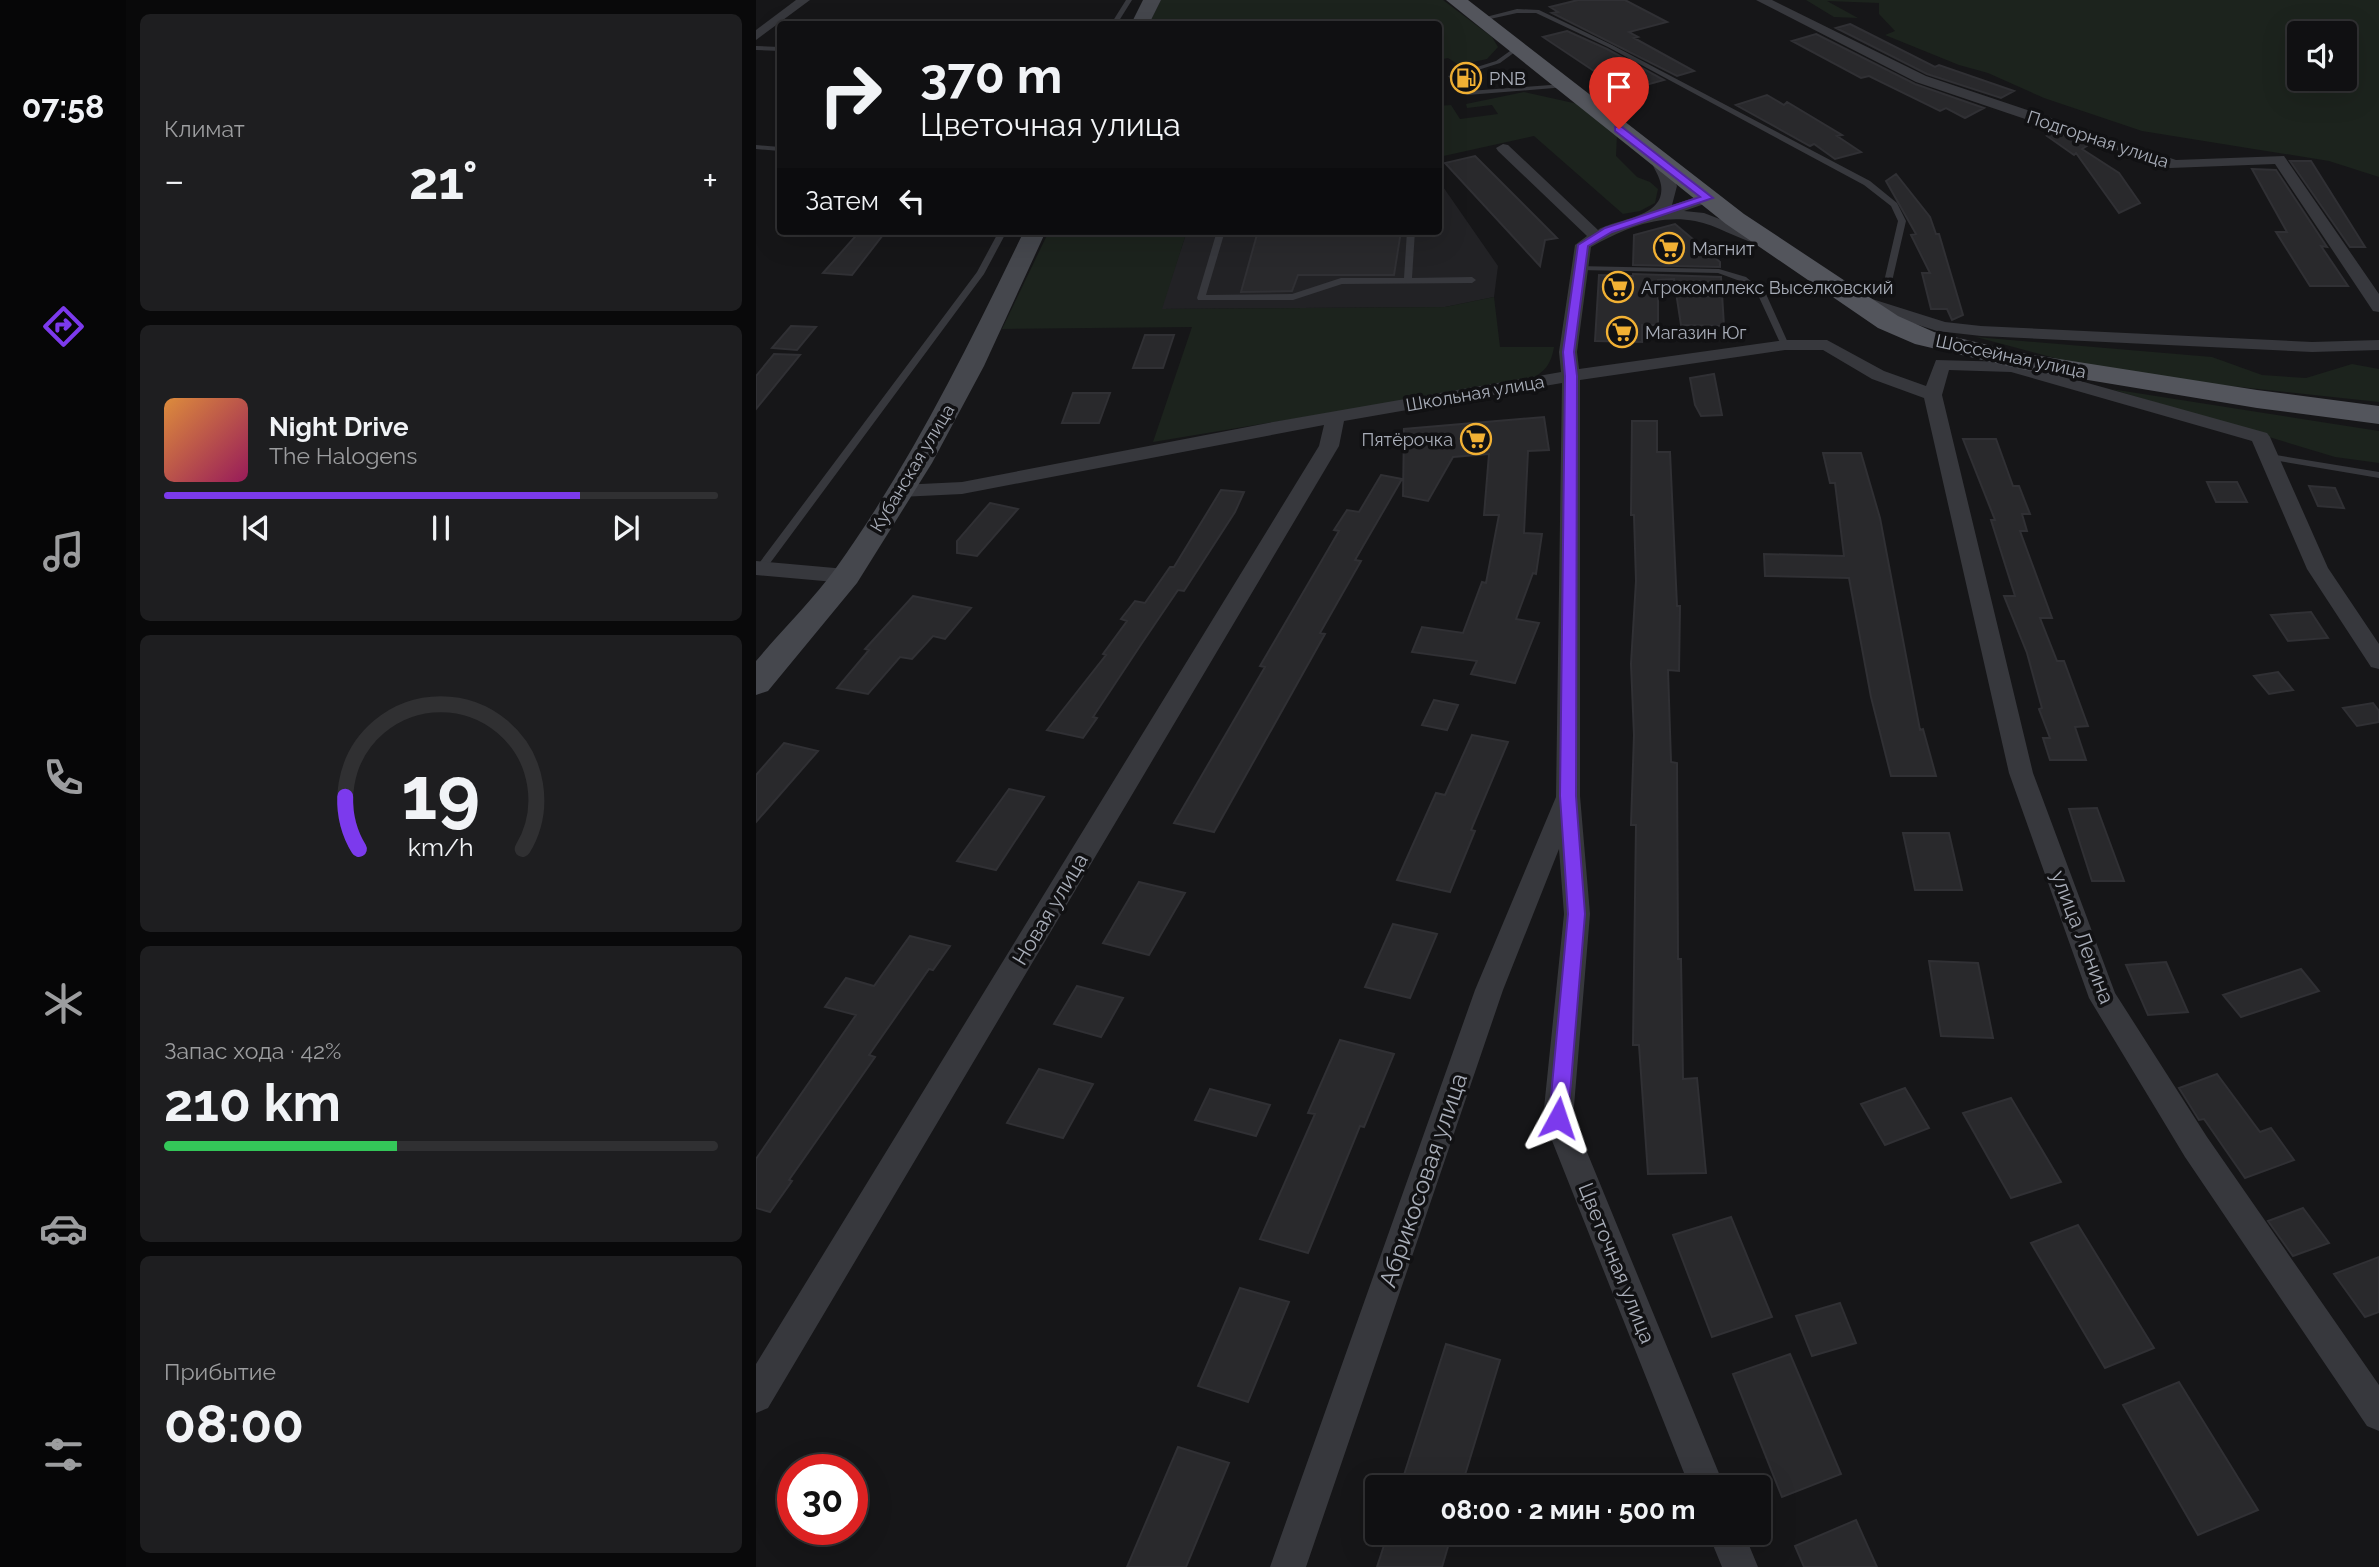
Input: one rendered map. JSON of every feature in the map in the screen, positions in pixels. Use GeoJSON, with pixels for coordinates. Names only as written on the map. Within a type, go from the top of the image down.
{"type":"FeatureCollection","features":[{"type":"Feature","properties":{"kind":"main road"},"geometry":{"type":"LineString","coordinates":[[1142,21],[1152,0]]}},
{"type":"Feature","properties":{"kind":"main road","name":"Шоссейная улица"},"geometry":{"type":"LineString","coordinates":[[1457,0],[1770,245],[1888,322],[1925,338],[2021,361],[2257,399],[2379,415]]}},
{"type":"Feature","properties":{"kind":"main road","name":"Кубанская улица"},"geometry":{"type":"LineString","coordinates":[[756,683],[846,576],[900,491],[971,366],[1033,235]]}},
{"type":"Feature","properties":{"kind":"street"},"geometry":{"type":"LineString","coordinates":[[756,36],[804,0]]}},
{"type":"Feature","properties":{"kind":"street","name":"Подгорная улица"},"geometry":{"type":"LineString","coordinates":[[1762,0],[1921,79],[2175,165],[2279,159],[2379,307]]}},
{"type":"Feature","properties":{"kind":"street"},"geometry":{"type":"LineString","coordinates":[[756,21],[773,21]]}},
{"type":"Feature","properties":{"kind":"street"},"geometry":{"type":"LineString","coordinates":[[1503,148],[1597,237],[1609,230],[1708,198]]}},
{"type":"Feature","properties":{"kind":"street"},"geometry":{"type":"LineString","coordinates":[[1655,215],[1664,205],[1669,186],[1657,159]]}},
{"type":"Feature","properties":{"kind":"street"},"geometry":{"type":"LineString","coordinates":[[1655,215],[1698,216],[1739,230],[1770,245]]}},
{"type":"Feature","properties":{"kind":"street","name":"Цветочная улица"},"geometry":{"type":"LineString","coordinates":[[1597,237],[1583,245],[1568,352],[1571,376],[1568,796],[1577,914],[1558,1118],[1703,1475]]}},
{"type":"Feature","properties":{"kind":"street"},"geometry":{"type":"LineString","coordinates":[[1849,297],[1943,327],[1981,331],[2312,347],[2379,345]]}},
{"type":"Feature","properties":{"kind":"street","name":"Школьная улица"},"geometry":{"type":"LineString","coordinates":[[900,491],[962,488],[1571,376],[1785,345],[1827,345],[1878,375],[1933,395]]}},
{"type":"Feature","properties":{"kind":"street"},"geometry":{"type":"LineString","coordinates":[[1933,395],[1942,364],[2012,367],[2260,437],[2318,569],[2379,660]]}},
{"type":"Feature","properties":{"kind":"street","name":"улица Ленина"},"geometry":{"type":"LineString","coordinates":[[1933,395],[2021,773],[2103,998],[2196,1147],[2379,1414]]}},
{"type":"Feature","properties":{"kind":"street","name":"Новая улица"},"geometry":{"type":"LineString","coordinates":[[756,1396],[1329,446],[1335,419]]}},
{"type":"Feature","properties":{"kind":"street"},"geometry":{"type":"LineString","coordinates":[[759,568],[846,576]]}},
{"type":"Feature","properties":{"kind":"street","name":"Абрикосовая улица"},"geometry":{"type":"LineString","coordinates":[[1288,1567],[1489,989],[1568,796]]}},
{"type":"Feature","properties":{"kind":"street"},"geometry":{"type":"LineString","coordinates":[[1731,1545],[1740,1567]]}},
{"type":"Feature","properties":{"kind":"lane"},"geometry":{"type":"LineString","coordinates":[[1116,21],[1129,0]]}},
{"type":"Feature","properties":{"kind":"lane"},"geometry":{"type":"LineString","coordinates":[[1481,19],[1517,11],[1536,11],[1610,46],[1867,183],[1894,205],[1902,221],[1887,288],[1849,297]]}},
{"type":"Feature","properties":{"kind":"lane"},"geometry":{"type":"LineString","coordinates":[[756,48],[777,49]]}},
{"type":"Feature","properties":{"kind":"lane"},"geometry":{"type":"LineString","coordinates":[[1517,48],[1498,62],[1451,76],[1466,93],[1564,86]]}},
{"type":"Feature","properties":{"kind":"lane"},"geometry":{"type":"LineString","coordinates":[[756,147],[777,149]]}},
{"type":"Feature","properties":{"kind":"lane"},"geometry":{"type":"LineString","coordinates":[[759,568],[981,272],[1001,235]]}},
{"type":"Feature","properties":{"kind":"lane"},"geometry":{"type":"LineString","coordinates":[[1220,235],[1201,298],[1293,298],[1341,281],[1472,280]]}},
{"type":"Feature","properties":{"kind":"lane"},"geometry":{"type":"LineString","coordinates":[[1408,281],[1411,235]]}},
{"type":"Feature","properties":{"kind":"lane"},"geometry":{"type":"LineString","coordinates":[[1580,268],[1719,271],[1743,279],[1762,295],[1785,345]]}},
{"type":"Feature","properties":{"kind":"lane"},"geometry":{"type":"LineString","coordinates":[[2270,457],[2379,475]]}},
{"type":"Feature","properties":{"kind":"shaded area"},"geometry":{"type":"Polygon","coordinates":[[[1161,0],[1443,0],[1492,37],[1498,47],[1487,59],[1459,65],[1448,58],[1442,59],[1442,21],[1150,21],[1161,0]]]}},
{"type":"Feature","properties":{"kind":"shaded area"},"geometry":{"type":"Polygon","coordinates":[[[1806,0],[2379,0],[2379,177],[2329,161],[2142,131],[2044,98],[1988,73],[1959,65],[1885,35],[1895,31],[1879,14],[1879,3],[1827,1],[1858,18],[1834,17],[1806,0]]]}},
{"type":"Feature","properties":{"kind":"shaded area"},"geometry":{"type":"Polygon","coordinates":[[[1524,92],[1578,104],[1617,135],[1616,156],[1637,177],[1650,182],[1658,189],[1655,203],[1640,211],[1623,214],[1534,136],[1442,156],[1442,106],[1451,105],[1460,119],[1498,114],[1492,105],[1467,108],[1466,104],[1524,92]]]}},
{"type":"Feature","properties":{"kind":"shaded area"},"geometry":{"type":"Polygon","coordinates":[[[1442,185],[1498,266],[1494,297],[1445,307],[1161,309],[1186,235],[1442,235],[1442,185]]]}},
{"type":"Feature","properties":{"kind":"shaded area"},"geometry":{"type":"Polygon","coordinates":[[[1047,235],[1186,235],[1162,309],[1445,307],[1494,297],[1500,347],[1554,347],[1546,368],[1528,380],[1153,442],[1192,327],[1002,329],[1047,235]]]}},
{"type":"Feature","properties":{"kind":"shaded area"},"geometry":{"type":"Polygon","coordinates":[[[1976,337],[2212,357],[2262,375],[2306,378],[2352,364],[2379,369],[2379,402],[2194,382],[2066,361],[1976,337]]]}},
{"type":"Feature","properties":{"kind":"shaded area"},"geometry":{"type":"Polygon","coordinates":[[[2111,389],[2379,431],[2379,463],[2335,457],[2111,389]]]}},
{"type":"Feature","properties":{"kind":"building"},"geometry":{"type":"Polygon","coordinates":[[[1578,0],[1625,0],[1667,22],[1629,32],[1638,37],[1634,38],[1694,71],[1677,76],[1552,13],[1558,12],[1550,7],[1578,0]]]}},
{"type":"Feature","properties":{"kind":"building"},"geometry":{"type":"Polygon","coordinates":[[[1850,24],[1935,67],[1939,65],[2014,91],[2001,98],[1927,74],[1836,28],[1850,24]]]}},
{"type":"Feature","properties":{"kind":"building"},"geometry":{"type":"Polygon","coordinates":[[[1567,31],[1664,80],[1624,91],[1543,37],[1567,31]]]}},
{"type":"Feature","properties":{"kind":"building"},"geometry":{"type":"Polygon","coordinates":[[[1816,34],[1915,84],[1984,108],[1965,118],[1946,108],[1940,111],[1869,76],[1861,78],[1792,41],[1816,34]]]}},
{"type":"Feature","properties":{"kind":"building"},"geometry":{"type":"Polygon","coordinates":[[[1767,95],[1784,105],[1787,102],[1842,135],[1837,136],[1861,152],[1835,159],[1814,144],[1810,146],[1736,105],[1767,95]]]}},
{"type":"Feature","properties":{"kind":"building"},"geometry":{"type":"Polygon","coordinates":[[[2055,132],[2090,144],[2082,149],[2119,173],[2140,203],[2119,213],[2076,153],[2074,155],[2047,136],[2055,132]]]}},
{"type":"Feature","properties":{"kind":"building"},"geometry":{"type":"Polygon","coordinates":[[[1475,156],[1557,238],[1545,240],[1540,266],[1445,163],[1475,156]]]}},
{"type":"Feature","properties":{"kind":"building"},"geometry":{"type":"Polygon","coordinates":[[[2290,161],[2311,161],[2365,247],[2350,247],[2290,161]]]}},
{"type":"Feature","properties":{"kind":"building"},"geometry":{"type":"Polygon","coordinates":[[[2252,169],[2276,170],[2327,247],[2321,246],[2348,286],[2310,286],[2276,232],[2287,232],[2252,169]]]}},
{"type":"Feature","properties":{"kind":"building"},"geometry":{"type":"Polygon","coordinates":[[[1896,174],[1930,217],[1936,234],[1939,234],[1963,315],[1952,320],[1947,309],[1931,309],[1922,273],[1930,273],[1911,235],[1916,234],[1886,181],[1896,174]]]}},
{"type":"Feature","properties":{"kind":"building","name":"Магнит"},"geometry":{"type":"Polygon","coordinates":[[[1675,224],[1720,262],[1720,267],[1633,265],[1634,235],[1675,224]]]}},
{"type":"Feature","properties":{"kind":"building"},"geometry":{"type":"Polygon","coordinates":[[[856,235],[883,235],[852,275],[823,273],[856,235]]]}},
{"type":"Feature","properties":{"kind":"building"},"geometry":{"type":"Polygon","coordinates":[[[1257,235],[1400,235],[1394,275],[1298,275],[1292,291],[1241,292],[1257,235]]]}},
{"type":"Feature","properties":{"kind":"building"},"geometry":{"type":"Polygon","coordinates":[[[1599,275],[1721,277],[1724,326],[1681,325],[1674,279],[1658,280],[1658,325],[1642,325],[1642,342],[1595,341],[1599,275]]]}},
{"type":"Feature","properties":{"kind":"building"},"geometry":{"type":"Polygon","coordinates":[[[791,326],[816,327],[797,350],[772,348],[791,326]]]}},
{"type":"Feature","properties":{"kind":"building"},"geometry":{"type":"Polygon","coordinates":[[[1145,335],[1174,335],[1163,368],[1133,368],[1145,335]]]}},
{"type":"Feature","properties":{"kind":"building"},"geometry":{"type":"Polygon","coordinates":[[[774,354],[800,355],[756,409],[756,376],[774,354]]]}},
{"type":"Feature","properties":{"kind":"building"},"geometry":{"type":"Polygon","coordinates":[[[1714,374],[1722,415],[1701,416],[1695,405],[1690,378],[1714,374]]]}},
{"type":"Feature","properties":{"kind":"building"},"geometry":{"type":"Polygon","coordinates":[[[1073,393],[1110,393],[1099,423],[1062,423],[1073,393]]]}},
{"type":"Feature","properties":{"kind":"building"},"geometry":{"type":"Polygon","coordinates":[[[1544,417],[1549,450],[1528,451],[1524,533],[1542,534],[1536,574],[1533,573],[1516,619],[1539,623],[1515,683],[1471,674],[1477,661],[1412,652],[1422,627],[1463,633],[1482,582],[1486,583],[1499,515],[1484,515],[1489,454],[1453,457],[1428,501],[1403,496],[1404,429],[1544,417]]]}},
{"type":"Feature","properties":{"kind":"building"},"geometry":{"type":"Polygon","coordinates":[[[1632,421],[1657,421],[1657,452],[1670,452],[1677,606],[1680,606],[1679,671],[1668,670],[1671,762],[1677,763],[1678,959],[1681,959],[1683,1079],[1697,1078],[1706,1173],[1648,1174],[1639,1045],[1633,1045],[1636,825],[1631,825],[1634,735],[1631,664],[1636,581],[1634,515],[1631,515],[1632,421]]]}},
{"type":"Feature","properties":{"kind":"building"},"geometry":{"type":"Polygon","coordinates":[[[1963,439],[1996,439],[2013,486],[2019,486],[2030,514],[2022,514],[2027,531],[2020,531],[2052,618],[2040,618],[2057,661],[2064,661],[2088,726],[2075,727],[2086,760],[2050,760],[2043,738],[2050,738],[2039,709],[2042,708],[2027,653],[2004,596],[2015,596],[1991,520],[1995,520],[1963,439]]]}},
{"type":"Feature","properties":{"kind":"building"},"geometry":{"type":"Polygon","coordinates":[[[1823,453],[1861,453],[1880,518],[1920,730],[1923,729],[1936,776],[1891,776],[1871,697],[1849,578],[1765,576],[1764,554],[1844,556],[1835,483],[1830,483],[1823,453]]]}},
{"type":"Feature","properties":{"kind":"building"},"geometry":{"type":"Polygon","coordinates":[[[1381,475],[1402,479],[1355,560],[1361,561],[1320,633],[1325,634],[1214,832],[1174,823],[1265,667],[1260,666],[1339,531],[1334,530],[1347,510],[1359,512],[1381,475]]]}},
{"type":"Feature","properties":{"kind":"building"},"geometry":{"type":"Polygon","coordinates":[[[2207,482],[2237,482],[2247,502],[2216,502],[2207,482]]]}},
{"type":"Feature","properties":{"kind":"building"},"geometry":{"type":"Polygon","coordinates":[[[2309,486],[2335,488],[2344,508],[2318,506],[2309,486]]]}},
{"type":"Feature","properties":{"kind":"building"},"geometry":{"type":"Polygon","coordinates":[[[1221,490],[1244,492],[1235,512],[1184,591],[1178,590],[1093,717],[1097,718],[1083,738],[1047,730],[1106,655],[1103,654],[1127,621],[1121,619],[1135,601],[1145,603],[1170,567],[1174,567],[1221,490]]]}},
{"type":"Feature","properties":{"kind":"building"},"geometry":{"type":"Polygon","coordinates":[[[990,503],[1018,509],[977,556],[957,553],[957,541],[990,503]]]}},
{"type":"Feature","properties":{"kind":"building"},"geometry":{"type":"Polygon","coordinates":[[[913,596],[971,608],[945,639],[933,636],[912,659],[900,657],[868,694],[837,688],[869,650],[865,649],[913,596]]]}},
{"type":"Feature","properties":{"kind":"building"},"geometry":{"type":"Polygon","coordinates":[[[2311,612],[2328,638],[2288,641],[2271,615],[2311,612]]]}},
{"type":"Feature","properties":{"kind":"building"},"geometry":{"type":"Polygon","coordinates":[[[2278,672],[2293,690],[2269,694],[2254,676],[2278,672]]]}},
{"type":"Feature","properties":{"kind":"building"},"geometry":{"type":"Polygon","coordinates":[[[1434,700],[1458,705],[1447,730],[1422,725],[1434,700]]]}},
{"type":"Feature","properties":{"kind":"building"},"geometry":{"type":"Polygon","coordinates":[[[2373,703],[2379,711],[2379,722],[2357,726],[2343,708],[2373,703]]]}},
{"type":"Feature","properties":{"kind":"building"},"geometry":{"type":"Polygon","coordinates":[[[1472,735],[1508,742],[1471,830],[1475,831],[1450,892],[1397,880],[1436,793],[1445,795],[1472,735]]]}},
{"type":"Feature","properties":{"kind":"building"},"geometry":{"type":"Polygon","coordinates":[[[784,743],[818,751],[756,822],[756,775],[784,743]]]}},
{"type":"Feature","properties":{"kind":"building"},"geometry":{"type":"Polygon","coordinates":[[[1009,789],[1044,797],[996,870],[957,861],[1009,789]]]}},
{"type":"Feature","properties":{"kind":"building"},"geometry":{"type":"Polygon","coordinates":[[[2097,808],[2124,881],[2092,881],[2069,809],[2097,808]]]}},
{"type":"Feature","properties":{"kind":"building"},"geometry":{"type":"Polygon","coordinates":[[[1903,833],[1949,833],[1962,890],[1915,890],[1903,833]]]}},
{"type":"Feature","properties":{"kind":"building"},"geometry":{"type":"Polygon","coordinates":[[[1139,882],[1185,893],[1149,955],[1103,943],[1139,882]]]}},
{"type":"Feature","properties":{"kind":"building"},"geometry":{"type":"Polygon","coordinates":[[[1393,924],[1437,934],[1410,998],[1365,987],[1393,924]]]}},
{"type":"Feature","properties":{"kind":"building"},"geometry":{"type":"Polygon","coordinates":[[[910,936],[950,946],[933,970],[929,969],[869,1055],[875,1057],[789,1180],[792,1181],[770,1212],[756,1208],[756,1159],[856,1015],[825,1007],[846,978],[874,986],[910,936]]]}},
{"type":"Feature","properties":{"kind":"building"},"geometry":{"type":"Polygon","coordinates":[[[1929,961],[1978,963],[1993,1038],[1941,1036],[1929,961]]]}},
{"type":"Feature","properties":{"kind":"building"},"geometry":{"type":"Polygon","coordinates":[[[2166,962],[2188,1012],[2148,1015],[2126,965],[2166,962]]]}},
{"type":"Feature","properties":{"kind":"building"},"geometry":{"type":"Polygon","coordinates":[[[2301,969],[2319,991],[2241,1017],[2223,995],[2301,969]]]}},
{"type":"Feature","properties":{"kind":"building"},"geometry":{"type":"Polygon","coordinates":[[[1077,986],[1123,998],[1101,1037],[1054,1024],[1077,986]]]}},
{"type":"Feature","properties":{"kind":"building"},"geometry":{"type":"Polygon","coordinates":[[[1340,1040],[1394,1054],[1364,1127],[1360,1126],[1308,1253],[1260,1239],[1315,1114],[1308,1113],[1340,1040]]]}},
{"type":"Feature","properties":{"kind":"building"},"geometry":{"type":"Polygon","coordinates":[[[1039,1069],[1093,1084],[1063,1138],[1007,1123],[1039,1069]]]}},
{"type":"Feature","properties":{"kind":"building"},"geometry":{"type":"Polygon","coordinates":[[[2217,1074],[2260,1132],[2271,1128],[2294,1160],[2245,1178],[2204,1119],[2199,1120],[2179,1088],[2217,1074]]]}},
{"type":"Feature","properties":{"kind":"building"},"geometry":{"type":"Polygon","coordinates":[[[1905,1088],[1929,1128],[1885,1145],[1861,1104],[1905,1088]]]}},
{"type":"Feature","properties":{"kind":"building"},"geometry":{"type":"Polygon","coordinates":[[[1210,1089],[1270,1105],[1256,1136],[1195,1120],[1210,1089]]]}},
{"type":"Feature","properties":{"kind":"building"},"geometry":{"type":"Polygon","coordinates":[[[2011,1098],[2061,1182],[2011,1198],[1963,1113],[2011,1098]]]}},
{"type":"Feature","properties":{"kind":"building"},"geometry":{"type":"Polygon","coordinates":[[[2303,1208],[2329,1243],[2293,1256],[2268,1221],[2303,1208]]]}},
{"type":"Feature","properties":{"kind":"building"},"geometry":{"type":"Polygon","coordinates":[[[1731,1217],[1772,1317],[1712,1337],[1673,1235],[1731,1217]]]}},
{"type":"Feature","properties":{"kind":"building"},"geometry":{"type":"Polygon","coordinates":[[[2078,1225],[2154,1348],[2105,1368],[2031,1243],[2078,1225]]]}},
{"type":"Feature","properties":{"kind":"building"},"geometry":{"type":"Polygon","coordinates":[[[2379,1257],[2379,1312],[2365,1317],[2334,1274],[2379,1257]]]}},
{"type":"Feature","properties":{"kind":"building"},"geometry":{"type":"Polygon","coordinates":[[[1240,1288],[1289,1302],[1248,1402],[1198,1386],[1240,1288]]]}},
{"type":"Feature","properties":{"kind":"building"},"geometry":{"type":"Polygon","coordinates":[[[1840,1303],[1856,1343],[1812,1356],[1796,1316],[1840,1303]]]}},
{"type":"Feature","properties":{"kind":"building"},"geometry":{"type":"Polygon","coordinates":[[[1446,1344],[1500,1360],[1465,1475],[1404,1475],[1446,1344]]]}},
{"type":"Feature","properties":{"kind":"building"},"geometry":{"type":"Polygon","coordinates":[[[1790,1354],[1841,1474],[1782,1497],[1733,1374],[1790,1354]]]}},
{"type":"Feature","properties":{"kind":"building"},"geometry":{"type":"Polygon","coordinates":[[[2179,1382],[2258,1510],[2198,1535],[2123,1405],[2179,1382]]]}},
{"type":"Feature","properties":{"kind":"building"},"geometry":{"type":"Polygon","coordinates":[[[1178,1447],[1229,1463],[1186,1567],[1127,1567],[1178,1447]]]}},
{"type":"Feature","properties":{"kind":"building"},"geometry":{"type":"Polygon","coordinates":[[[1856,1520],[1877,1567],[1804,1567],[1795,1546],[1856,1520]]]}},
{"type":"Feature","properties":{"kind":"building"},"geometry":{"type":"Polygon","coordinates":[[[1384,1545],[1448,1545],[1442,1567],[1377,1567],[1384,1545]]]}},
{"type":"Feature","properties":{"kind":"place","name":"PNB"},"geometry":{"type":"Point","coordinates":[1466,78]}},
{"type":"Feature","properties":{"kind":"place","name":"Магнит"},"geometry":{"type":"Point","coordinates":[1669,248]}},
{"type":"Feature","properties":{"kind":"place","name":"Агрокомплекс Выселковский"},"geometry":{"type":"Point","coordinates":[1618,287]}},
{"type":"Feature","properties":{"kind":"place","name":"Магазин Юг"},"geometry":{"type":"Point","coordinates":[1622,332]}},
{"type":"Feature","properties":{"kind":"place","name":"Пятёрочка"},"geometry":{"type":"Point","coordinates":[1476,439]}},
{"type":"Feature","properties":{"kind":"route"},"geometry":{"type":"LineString","coordinates":[[1558,1118],[1577,914],[1568,796],[1571,376],[1568,352],[1583,245],[1609,230],[1708,198],[1619,129]]}}]}
